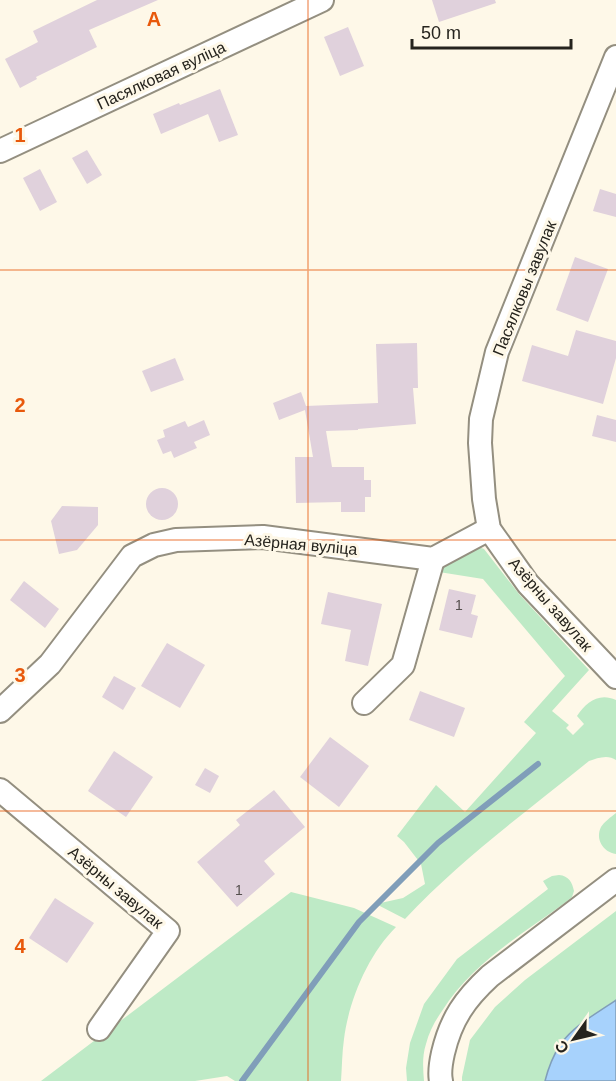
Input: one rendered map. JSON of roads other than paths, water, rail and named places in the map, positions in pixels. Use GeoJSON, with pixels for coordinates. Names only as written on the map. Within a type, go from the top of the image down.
{"type":"FeatureCollection","features":[{"type":"Feature","properties":{"kind":"street","name":"Пасялковая вуліца"},"geometry":{"type":"LineString","coordinates":[[0,151],[322,0]]}},
{"type":"Feature","properties":{"kind":"street","name":"Пасялковы завулак"},"geometry":{"type":"LineString","coordinates":[[489,529],[484,499],[480,443],[481,419],[497,352],[616,57]]}},
{"type":"Feature","properties":{"kind":"street"},"geometry":{"type":"LineString","coordinates":[[364,703],[403,665],[433,559],[489,529]]}},
{"type":"Feature","properties":{"kind":"street","name":"Азёрны завулак"},"geometry":{"type":"LineString","coordinates":[[489,529],[528,584],[616,677]]}},
{"type":"Feature","properties":{"kind":"street","name":"Азёрная вуліца"},"geometry":{"type":"LineString","coordinates":[[0,711],[50,664],[132,556],[154,545],[176,540],[262,537],[433,559]]}},
{"type":"Feature","properties":{"kind":"street","name":"Азёрны завулак"},"geometry":{"type":"LineString","coordinates":[[0,790],[168,931],[99,1029]]}},
{"type":"Feature","properties":{"kind":"street"},"geometry":{"type":"LineString","coordinates":[[441,1081],[442,1057],[452,1023],[476,989],[616,880]]}},
{"type":"Feature","properties":{"kind":"water"},"geometry":{"type":"Polygon","coordinates":[[[616,1000],[616,1081],[545,1081],[553,1058],[565,1038],[586,1020],[616,1000]]]}},
{"type":"Feature","properties":{"kind":"waterway"},"geometry":{"type":"LineString","coordinates":[[242,1081],[359,922],[438,843],[538,764]]}}]}
